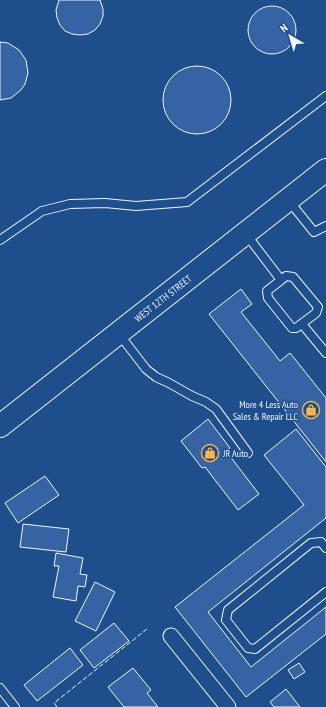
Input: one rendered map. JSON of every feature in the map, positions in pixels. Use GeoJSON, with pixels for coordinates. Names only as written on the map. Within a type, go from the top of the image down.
{"type":"FeatureCollection","features":[{"type":"Feature","properties":{"kind":"main road","name":"WEST 12TH STREET"},"geometry":{"type":"LineString","coordinates":[[0,426],[326,170]]}},
{"type":"Feature","properties":{"kind":"street"},"geometry":{"type":"LineString","coordinates":[[171,636],[228,707]]}},
{"type":"Feature","properties":{"kind":"lane"},"geometry":{"type":"LineString","coordinates":[[0,240],[42,210],[70,204],[105,203],[136,206],[187,202],[326,96]]}},
{"type":"Feature","properties":{"kind":"lane"},"geometry":{"type":"LineString","coordinates":[[288,200],[314,232],[326,226]]}},
{"type":"Feature","properties":{"kind":"lane"},"geometry":{"type":"LineString","coordinates":[[246,233],[281,280]]}},
{"type":"Feature","properties":{"kind":"lane"},"geometry":{"type":"LineString","coordinates":[[286,276],[293,276],[318,307],[316,313],[296,328],[292,328],[268,298],[268,291],[281,280],[286,276]]}},
{"type":"Feature","properties":{"kind":"lane"},"geometry":{"type":"LineString","coordinates":[[302,324],[326,353]]}},
{"type":"Feature","properties":{"kind":"lane"},"geometry":{"type":"LineString","coordinates":[[118,333],[146,369],[156,377],[206,402],[216,409],[248,453]]}},
{"type":"Feature","properties":{"kind":"lane"},"geometry":{"type":"LineString","coordinates":[[326,548],[321,542],[311,544],[228,610],[226,620],[248,648],[256,649],[326,592]]}},
{"type":"Feature","properties":{"kind":"lane"},"geometry":{"type":"LineString","coordinates":[[0,688],[15,707]]}},
{"type":"Feature","properties":{"kind":"building"},"geometry":{"type":"Polygon","coordinates":[[[59,0],[100,0],[103,9],[103,16],[100,24],[95,30],[88,34],[72,34],[65,31],[57,18],[56,10],[59,0]]]}},
{"type":"Feature","properties":{"kind":"building"},"geometry":{"type":"Polygon","coordinates":[[[272,6],[281,8],[289,13],[294,21],[296,30],[294,39],[289,47],[281,52],[272,54],[263,52],[255,47],[250,39],[248,30],[250,21],[255,13],[263,8],[272,6]]]}},
{"type":"Feature","properties":{"kind":"building"},"geometry":{"type":"Polygon","coordinates":[[[0,42],[8,43],[19,50],[26,60],[28,73],[25,84],[21,90],[11,98],[0,100],[0,42]]]}},
{"type":"Feature","properties":{"kind":"building"},"geometry":{"type":"Polygon","coordinates":[[[197,66],[210,69],[221,76],[228,87],[231,100],[228,113],[221,124],[210,131],[197,134],[184,131],[173,124],[166,113],[163,100],[166,87],[173,76],[184,69],[197,66]]]}},
{"type":"Feature","properties":{"kind":"building"},"geometry":{"type":"Polygon","coordinates":[[[241,289],[252,304],[241,312],[280,361],[290,353],[326,398],[326,462],[209,314],[241,289]]]}},
{"type":"Feature","properties":{"kind":"building"},"geometry":{"type":"Polygon","coordinates":[[[208,419],[230,448],[226,451],[259,494],[238,510],[205,467],[202,468],[181,441],[208,419]]]}},
{"type":"Feature","properties":{"kind":"building"},"geometry":{"type":"Polygon","coordinates":[[[296,429],[326,467],[326,518],[208,612],[251,667],[326,607],[326,634],[246,697],[175,607],[304,505],[264,455],[296,429]]]}},
{"type":"Feature","properties":{"kind":"building"},"geometry":{"type":"Polygon","coordinates":[[[45,476],[59,495],[18,523],[5,503],[45,476]]]}},
{"type":"Feature","properties":{"kind":"building"},"geometry":{"type":"Polygon","coordinates":[[[23,524],[69,529],[66,552],[20,547],[23,524]]]}},
{"type":"Feature","properties":{"kind":"building"},"geometry":{"type":"Polygon","coordinates":[[[56,553],[83,558],[80,574],[87,575],[85,587],[78,586],[76,601],[53,597],[59,566],[54,566],[56,553]]]}},
{"type":"Feature","properties":{"kind":"building"},"geometry":{"type":"Polygon","coordinates":[[[95,582],[115,592],[96,631],[75,621],[95,582]]]}},
{"type":"Feature","properties":{"kind":"building"},"geometry":{"type":"Polygon","coordinates":[[[114,623],[129,641],[94,668],[80,650],[114,623]]]}},
{"type":"Feature","properties":{"kind":"building"},"geometry":{"type":"Polygon","coordinates":[[[70,648],[83,665],[37,701],[24,685],[70,648]]]}},
{"type":"Feature","properties":{"kind":"building"},"geometry":{"type":"Polygon","coordinates":[[[299,663],[305,672],[294,679],[288,670],[299,663]]]}},
{"type":"Feature","properties":{"kind":"building"},"geometry":{"type":"Polygon","coordinates":[[[133,668],[151,690],[147,693],[158,707],[124,707],[108,687],[133,668]]]}},
{"type":"Feature","properties":{"kind":"building"},"geometry":{"type":"Polygon","coordinates":[[[286,689],[300,707],[274,707],[270,702],[286,689]]]}},
{"type":"Feature","properties":{"kind":"fence"},"geometry":{"type":"LineString","coordinates":[[57,707],[54,703],[147,629]]}},
{"type":"Feature","properties":{"kind":"place","name":"More 4 Less Auto Sales & Repair LLC"},"geometry":{"type":"Point","coordinates":[311,410]}},
{"type":"Feature","properties":{"kind":"place","name":"JR Auto"},"geometry":{"type":"Point","coordinates":[210,453]}}]}
